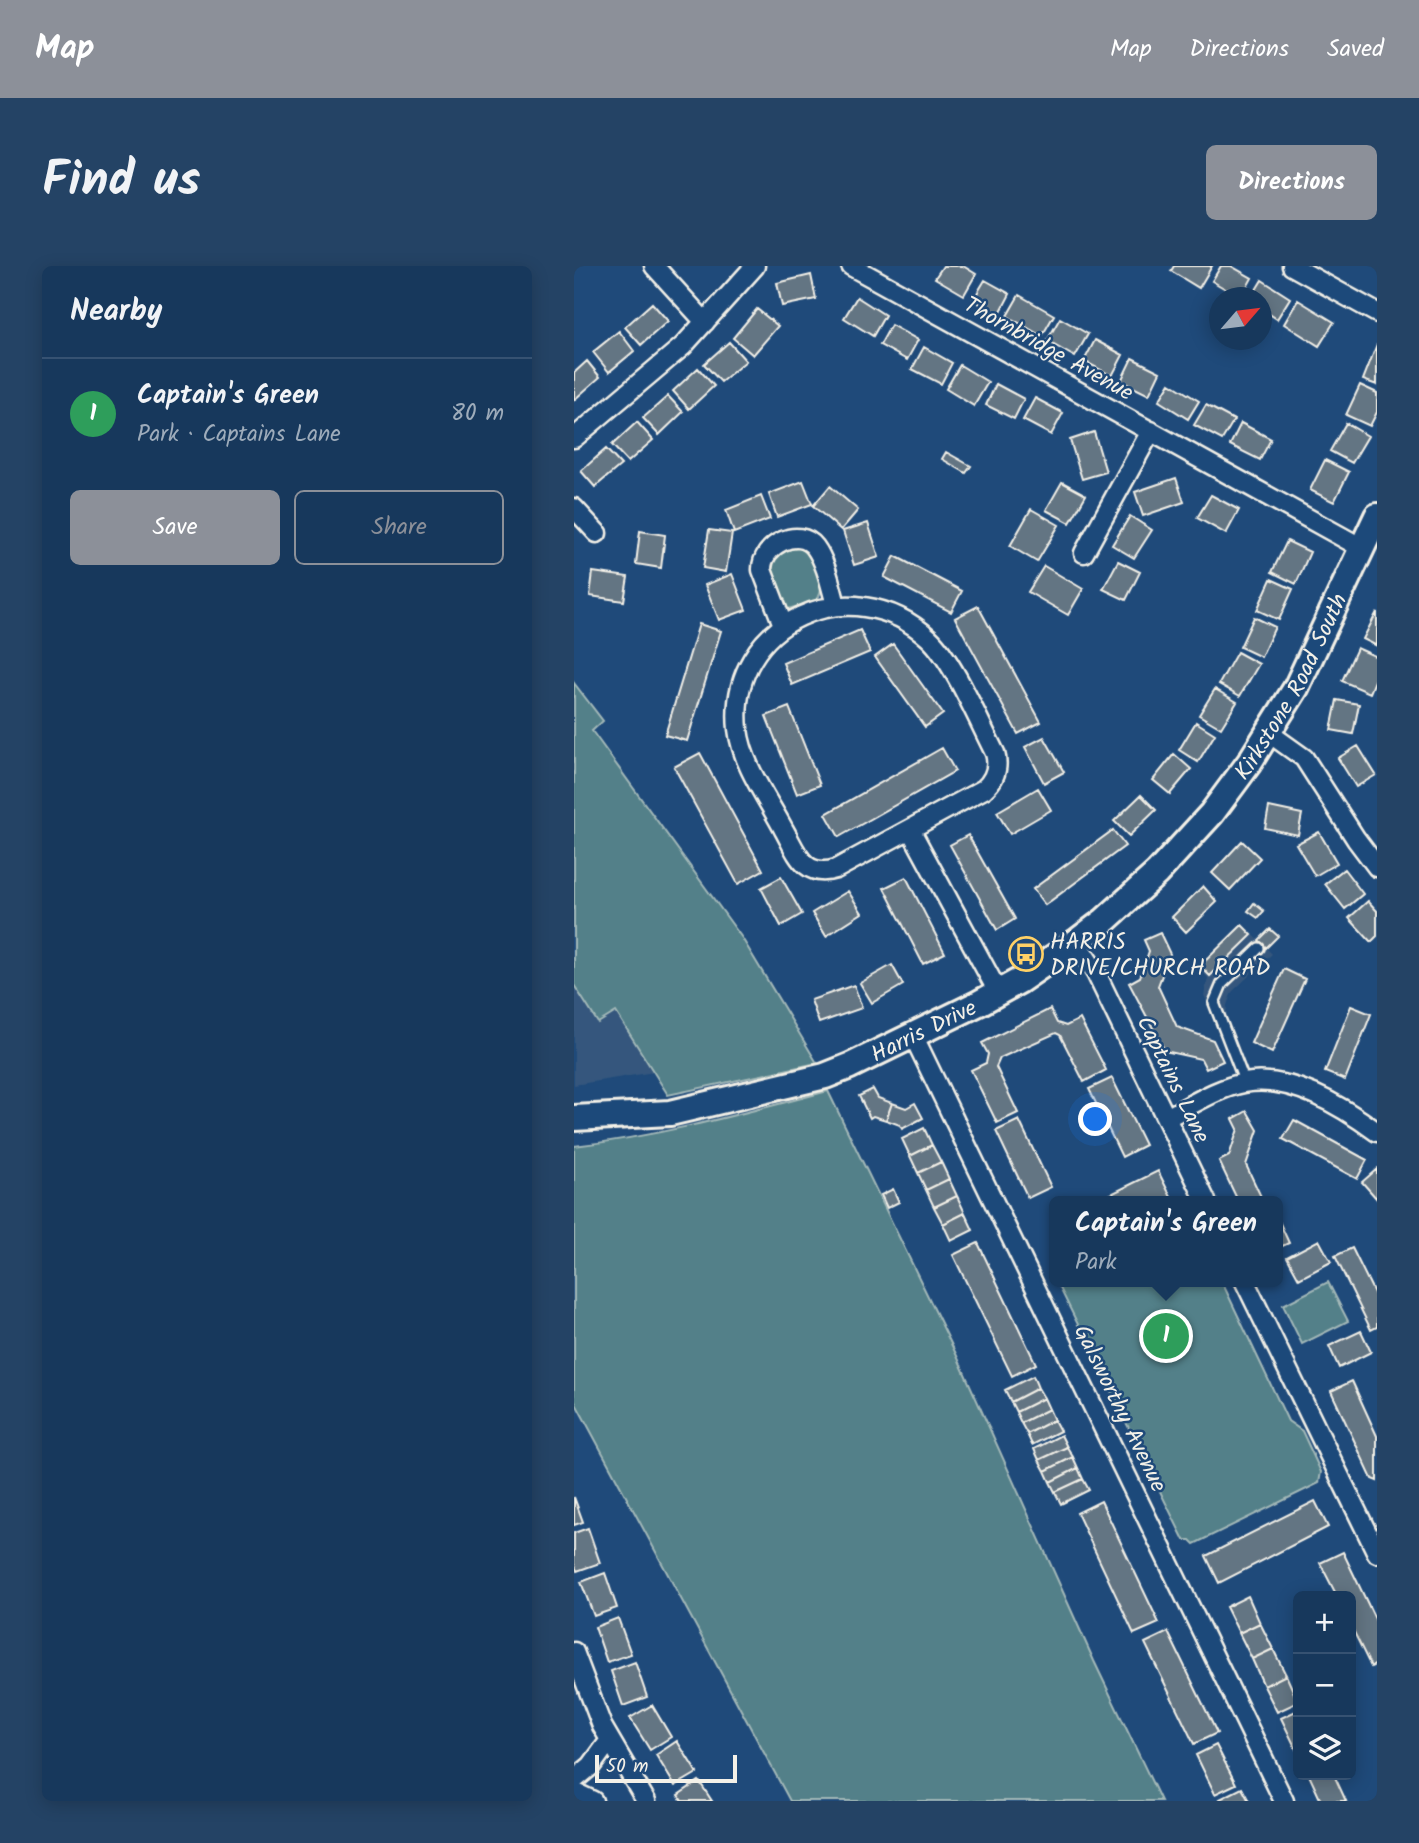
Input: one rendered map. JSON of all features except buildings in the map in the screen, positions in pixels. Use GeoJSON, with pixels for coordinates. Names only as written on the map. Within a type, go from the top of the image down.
{"type":"FeatureCollection","features":[{"type":"Feature","properties":{"kind":"street"},"geometry":{"type":"LineString","coordinates":[[654,266],[705,322]]}},
{"type":"Feature","properties":{"kind":"street"},"geometry":{"type":"LineString","coordinates":[[574,438],[683,346],[755,266]]}},
{"type":"Feature","properties":{"kind":"street","name":"Thornbridge Avenue"},"geometry":{"type":"LineString","coordinates":[[851,266],[1362,548]]}},
{"type":"Feature","properties":{"kind":"street"},"geometry":{"type":"LineString","coordinates":[[1292,266],[1377,313]]}},
{"type":"Feature","properties":{"kind":"street"},"geometry":{"type":"LineString","coordinates":[[1084,553],[1151,431]]}},
{"type":"Feature","properties":{"kind":"street"},"geometry":{"type":"LineString","coordinates":[[574,508],[597,533]]}},
{"type":"Feature","properties":{"kind":"street","name":"Kirkstone Road South"},"geometry":{"type":"LineString","coordinates":[[1212,813],[1269,733],[1296,688],[1377,516]]}},
{"type":"Feature","properties":{"kind":"street"},"geometry":{"type":"LineString","coordinates":[[783,625],[762,570],[762,562],[772,546],[792,539],[805,540],[816,548],[836,605]]}},
{"type":"Feature","properties":{"kind":"street"},"geometry":{"type":"LineString","coordinates":[[836,605],[876,608],[893,614],[931,639],[945,658],[995,753],[997,768],[990,783],[827,872],[817,871],[801,861],[749,764],[738,728],[740,688],[759,649],[783,625],[821,608],[836,605]]}},
{"type":"Feature","properties":{"kind":"street"},"geometry":{"type":"LineString","coordinates":[[1269,733],[1304,758],[1377,867]]}},
{"type":"Feature","properties":{"kind":"street","name":"Harris Drive"},"geometry":{"type":"LineString","coordinates":[[574,1118],[670,1113],[825,1076],[913,1035],[998,992],[1076,942],[1157,873],[1212,813]]}},
{"type":"Feature","properties":{"kind":"street"},"geometry":{"type":"LineString","coordinates":[[910,829],[998,992]]}},
{"type":"Feature","properties":{"kind":"street","name":"Captains Lane"},"geometry":{"type":"LineString","coordinates":[[1076,942],[1096,972],[1204,1196]]}},
{"type":"Feature","properties":{"kind":"street","name":"Galsworthy Avenue"},"geometry":{"type":"LineString","coordinates":[[913,1035],[1284,1801]]}},
{"type":"Feature","properties":{"kind":"street"},"geometry":{"type":"LineString","coordinates":[[1166,1118],[1245,1083],[1263,1081],[1294,1088],[1333,1104],[1377,1132]]}},
{"type":"Feature","properties":{"kind":"street"},"geometry":{"type":"LineString","coordinates":[[1247,1287],[1376,1547]]}},
{"type":"Feature","properties":{"kind":"street"},"geometry":{"type":"LineString","coordinates":[[574,1652],[597,1714],[646,1801]]}},
{"type":"Feature","properties":{"kind":"street"},"geometry":{"type":"LineString","coordinates":[[574,1780],[591,1766],[610,1740]]}},
{"type":"Feature","properties":{"kind":"street"},"geometry":{"type":"LineString","coordinates":[[574,1792],[593,1801]]}},
{"type":"Feature","properties":{"kind":"lane"},"geometry":{"type":"LineString","coordinates":[[1245,1083],[1214,1003],[1222,984],[1259,948]]}},
{"type":"Feature","properties":{"kind":"shaded area"},"geometry":{"type":"Polygon","coordinates":[[[1243,924],[1272,954],[1232,992],[1227,1005],[1226,1023],[1236,1070],[1204,995],[1208,978],[1198,967],[1243,924]]]}},
{"type":"Feature","properties":{"kind":"shaded area"},"geometry":{"type":"Polygon","coordinates":[[[574,947],[616,1012],[654,1072],[574,1085],[574,947]]]}},
{"type":"Feature","properties":{"kind":"green space"},"geometry":{"type":"Polygon","coordinates":[[[796,546],[809,554],[814,561],[820,578],[820,595],[816,601],[788,609],[784,606],[772,578],[771,562],[783,550],[796,546]]]}},
{"type":"Feature","properties":{"kind":"green space"},"geometry":{"type":"Polygon","coordinates":[[[574,683],[603,721],[592,731],[742,938],[817,1063],[668,1095],[616,1012],[598,1023],[574,985],[574,683]]]}},
{"type":"Feature","properties":{"kind":"green space"},"geometry":{"type":"Polygon","coordinates":[[[828,1091],[957,1356],[1094,1661],[1161,1801],[790,1801],[574,1400],[574,1146],[670,1130],[828,1091]]]}},
{"type":"Feature","properties":{"kind":"green space"},"geometry":{"type":"Polygon","coordinates":[[[1328,1282],[1348,1321],[1302,1344],[1283,1305],[1328,1282]]]}},
{"type":"Feature","properties":{"kind":"green space"},"geometry":{"type":"Polygon","coordinates":[[[1059,1287],[1224,1287],[1288,1421],[1302,1431],[1321,1472],[1319,1483],[1194,1544],[1190,1540],[1184,1540],[1059,1287]]]}},
{"type":"Feature","properties":{"kind":"place","name":"HARRIS DRIVE/CHURCH ROAD"},"geometry":{"type":"Point","coordinates":[1026,954]}},
{"type":"Feature","properties":{"kind":"place","name":"Captain's Green"},"geometry":{"type":"Point","coordinates":[1166,1336]}}]}
